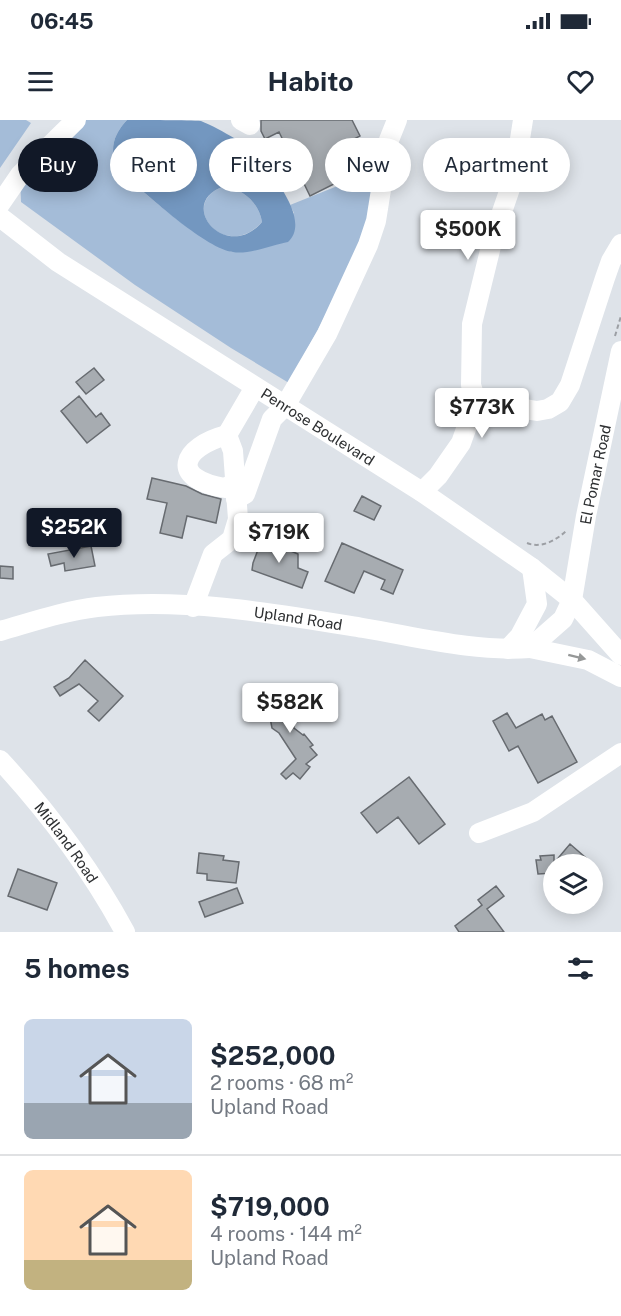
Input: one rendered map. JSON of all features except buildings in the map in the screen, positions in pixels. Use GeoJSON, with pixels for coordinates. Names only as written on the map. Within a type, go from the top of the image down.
{"type":"FeatureCollection","features":[{"type":"Feature","properties":{"kind":"street"},"geometry":{"type":"LineString","coordinates":[[0,204],[20,175],[76,120]]}},
{"type":"Feature","properties":{"kind":"street"},"geometry":{"type":"LineString","coordinates":[[255,387],[227,435],[208,441],[190,454],[188,467],[192,476],[202,482],[245,494],[273,419],[285,406],[327,334],[368,245],[376,221],[389,140],[397,120]]}},
{"type":"Feature","properties":{"kind":"street"},"geometry":{"type":"LineString","coordinates":[[422,492],[438,476],[461,443],[476,401],[471,385],[472,324],[493,238],[514,177],[523,120]]}},
{"type":"Feature","properties":{"kind":"street","name":"Penrose Boulevard"},"geometry":{"type":"LineString","coordinates":[[0,217],[58,262],[422,492],[532,568],[572,600],[621,655]]}},
{"type":"Feature","properties":{"kind":"street"},"geometry":{"type":"LineString","coordinates":[[476,401],[537,411],[548,409],[560,402],[570,385],[611,261],[621,244]]}},
{"type":"Feature","properties":{"kind":"street","name":"El Pomar Road"},"geometry":{"type":"LineString","coordinates":[[572,600],[617,348]]}},
{"type":"Feature","properties":{"kind":"street"},"geometry":{"type":"LineString","coordinates":[[193,607],[213,554],[232,539],[238,519],[234,451],[227,435]]}},
{"type":"Feature","properties":{"kind":"street"},"geometry":{"type":"LineString","coordinates":[[508,649],[520,636],[537,604],[532,568]]}},
{"type":"Feature","properties":{"kind":"street"},"geometry":{"type":"LineString","coordinates":[[530,648],[563,619],[572,600]]}},
{"type":"Feature","properties":{"kind":"street","name":"Upland Road"},"geometry":{"type":"LineString","coordinates":[[0,631],[67,612],[95,608],[142,604],[193,607],[307,619],[479,647],[530,648],[588,660],[621,677]]}},
{"type":"Feature","properties":{"kind":"street"},"geometry":{"type":"LineString","coordinates":[[479,833],[533,812],[621,753]]}},
{"type":"Feature","properties":{"kind":"street","name":"Midland Road"},"geometry":{"type":"LineString","coordinates":[[0,760],[33,795],[71,846],[125,932]]}},
{"type":"Feature","properties":{"kind":"path"},"geometry":{"type":"LineString","coordinates":[[617,348],[621,316]]}},
{"type":"Feature","properties":{"kind":"path"},"geometry":{"type":"LineString","coordinates":[[525,542],[533,545],[556,540],[570,528]]}},
{"type":"Feature","properties":{"kind":"shaded area"},"geometry":{"type":"Polygon","coordinates":[[[0,120],[26,120],[31,123],[21,138],[18,138],[18,142],[0,168],[0,120]]]}},
{"type":"Feature","properties":{"kind":"shaded area"},"geometry":{"type":"Polygon","coordinates":[[[76,120],[127,120],[115,138],[110,138],[110,192],[144,192],[179,221],[232,252],[294,213],[290,205],[325,191],[373,192],[368,215],[345,275],[289,383],[135,285],[21,202],[21,192],[98,192],[98,138],[58,138],[76,120]]]}},
{"type":"Feature","properties":{"kind":"shaded area"},"geometry":{"type":"Polygon","coordinates":[[[127,120],[201,121],[218,129],[234,138],[209,138],[209,192],[214,192],[204,204],[205,215],[211,226],[221,233],[234,236],[248,233],[262,222],[254,203],[240,192],[283,192],[294,217],[295,231],[288,242],[253,251],[239,253],[222,249],[195,233],[144,192],[197,192],[197,138],[115,138],[127,120]]]}},
{"type":"Feature","properties":{"kind":"shaded area"},"geometry":{"type":"Polygon","coordinates":[[[240,192],[244,194],[258,209],[262,222],[247,233],[233,236],[220,233],[210,226],[205,215],[204,204],[211,194],[240,192]]]}}]}
